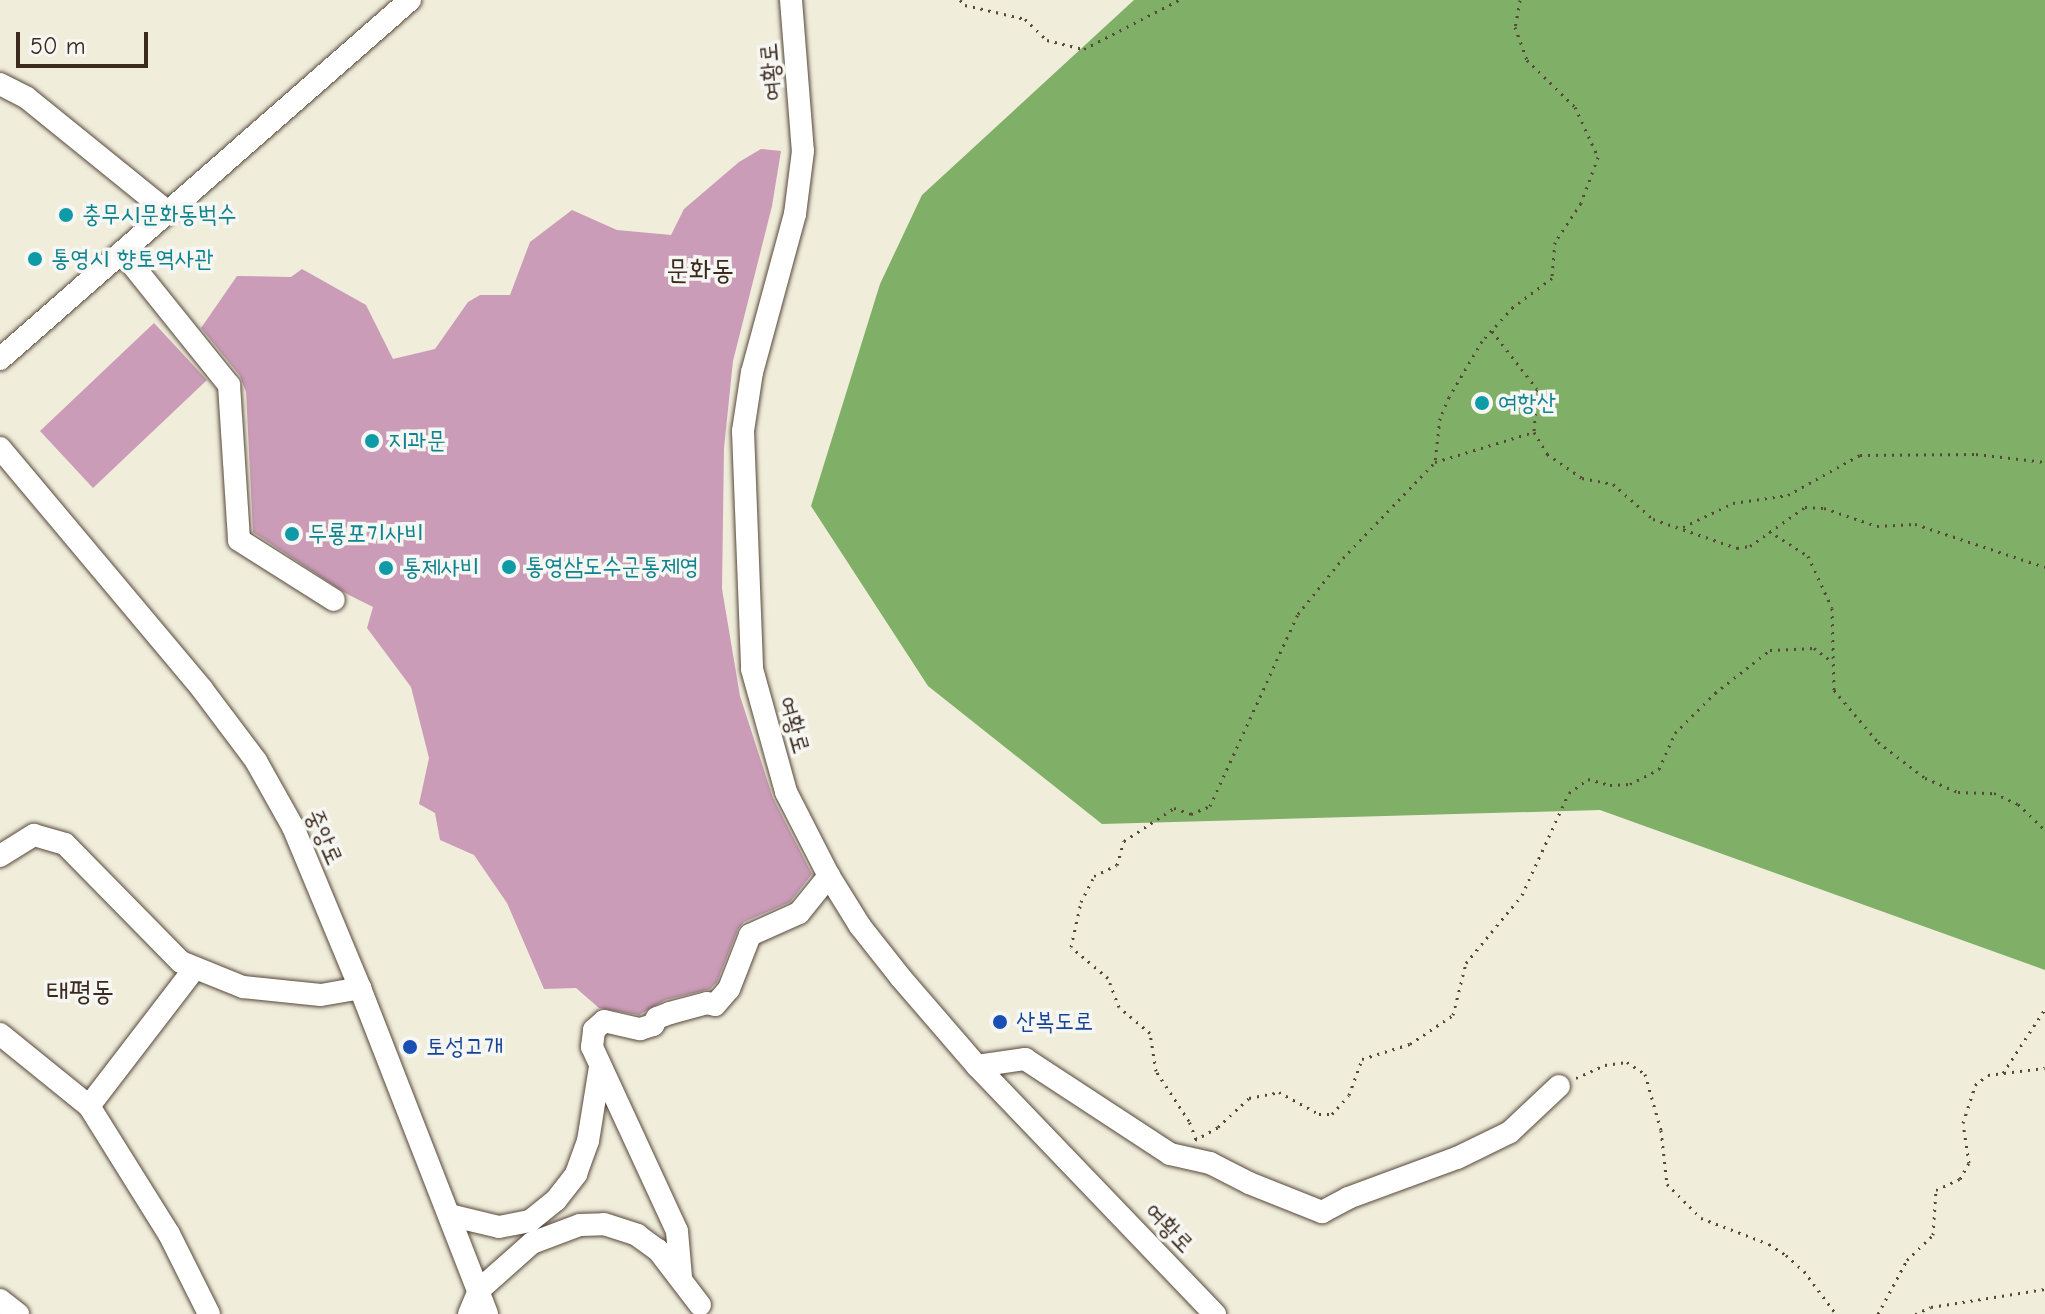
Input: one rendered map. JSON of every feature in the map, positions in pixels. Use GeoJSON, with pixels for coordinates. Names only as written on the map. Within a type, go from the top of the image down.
{"type":"FeatureCollection","features":[{"type":"Feature","properties":{"kind":"street"},"geometry":{"type":"LineString","coordinates":[[0,359],[410,0]]}},
{"type":"Feature","properties":{"kind":"street","name":"여황로"},"geometry":{"type":"LineString","coordinates":[[791,0],[803,151],[795,214],[752,372],[743,431],[752,669],[786,792],[829,876],[860,926],[977,1066],[1215,1314]]}},
{"type":"Feature","properties":{"kind":"street"},"geometry":{"type":"LineString","coordinates":[[0,84],[27,98],[168,212]]}},
{"type":"Feature","properties":{"kind":"street"},"geometry":{"type":"LineString","coordinates":[[122,252],[229,385],[239,540],[334,600]]}},
{"type":"Feature","properties":{"kind":"street","name":"중앙로"},"geometry":{"type":"LineString","coordinates":[[0,448],[202,689],[256,761],[293,827],[360,988],[487,1314]]}},
{"type":"Feature","properties":{"kind":"street"},"geometry":{"type":"LineString","coordinates":[[0,856],[34,835],[65,844],[181,962],[243,987],[321,995],[360,988]]}},
{"type":"Feature","properties":{"kind":"street"},"geometry":{"type":"LineString","coordinates":[[681,1277],[677,1231],[592,1047],[598,1023],[604,1021],[640,1029],[670,1013],[707,1003],[715,1005],[729,989],[750,935],[799,913],[829,876]]}},
{"type":"Feature","properties":{"kind":"street"},"geometry":{"type":"LineString","coordinates":[[89,1106],[195,968]]}},
{"type":"Feature","properties":{"kind":"street"},"geometry":{"type":"LineString","coordinates":[[0,1034],[89,1106],[169,1234],[209,1314]]}},
{"type":"Feature","properties":{"kind":"street"},"geometry":{"type":"LineString","coordinates":[[977,1066],[1025,1059],[1170,1154],[1210,1163],[1249,1183],[1322,1212],[1348,1198],[1457,1158],[1510,1132],[1559,1086]]}},
{"type":"Feature","properties":{"kind":"street"},"geometry":{"type":"LineString","coordinates":[[449,1215],[499,1227],[530,1221],[556,1200],[576,1174],[588,1141],[601,1066]]}},
{"type":"Feature","properties":{"kind":"street"},"geometry":{"type":"LineString","coordinates":[[469,1314],[479,1290],[532,1243],[580,1225],[604,1224],[637,1235],[658,1250],[700,1305]]}},
{"type":"Feature","properties":{"kind":"street"},"geometry":{"type":"LineString","coordinates":[[0,1300],[18,1314]]}},
{"type":"Feature","properties":{"kind":"path"},"geometry":{"type":"LineString","coordinates":[[960,0],[965,5],[1025,19],[1047,40],[1084,49],[1179,0]]}},
{"type":"Feature","properties":{"kind":"path"},"geometry":{"type":"LineString","coordinates":[[1435,462],[1440,418],[1465,368],[1513,307],[1552,278],[1555,242],[1581,203],[1598,157],[1579,124],[1575,107],[1527,60],[1515,27],[1520,0]]}},
{"type":"Feature","properties":{"kind":"path"},"geometry":{"type":"LineString","coordinates":[[1492,331],[1537,389],[1534,432],[1547,454],[1582,478],[1613,484],[1653,519],[1737,548],[1750,546],[1805,507],[1824,508],[1877,526],[1915,524],[2045,567]]}},
{"type":"Feature","properties":{"kind":"path"},"geometry":{"type":"LineString","coordinates":[[1196,1139],[1189,1121],[1156,1071],[1150,1033],[1119,1007],[1108,978],[1071,947],[1081,902],[1094,876],[1117,865],[1124,841],[1174,808],[1191,814],[1210,806],[1298,614],[1343,558],[1435,462],[1534,432]]}},
{"type":"Feature","properties":{"kind":"path"},"geometry":{"type":"LineString","coordinates":[[1683,527],[1733,503],[1788,495],[1860,455],[1976,454],[2045,462]]}},
{"type":"Feature","properties":{"kind":"path"},"geometry":{"type":"LineString","coordinates":[[1769,531],[1808,556],[1832,608],[1834,690],[1890,751],[1925,778],[1958,792],[1994,793],[2018,804],[2045,830]]}},
{"type":"Feature","properties":{"kind":"path"},"geometry":{"type":"LineString","coordinates":[[1170,1154],[1218,1127],[1249,1098],[1279,1092],[1319,1114],[1332,1114],[1349,1095],[1362,1059],[1410,1044],[1453,1015],[1466,963],[1522,895],[1569,793],[1588,779],[1610,785],[1630,784],[1659,769],[1675,733],[1715,693],[1770,650],[1814,648],[1831,661]]}},
{"type":"Feature","properties":{"kind":"path"},"geometry":{"type":"LineString","coordinates":[[2003,1073],[2045,1009]]}},
{"type":"Feature","properties":{"kind":"path"},"geometry":{"type":"LineString","coordinates":[[1559,1086],[1627,1062],[1645,1074],[1661,1130],[1667,1184],[1701,1218],[1769,1244],[1786,1255],[1804,1271],[1836,1314]]}},
{"type":"Feature","properties":{"kind":"path"},"geometry":{"type":"LineString","coordinates":[[1878,1314],[1907,1260],[1933,1235],[1936,1190],[1960,1179],[1969,1163],[1963,1123],[1975,1085],[1988,1075],[2045,1068]]}},
{"type":"Feature","properties":{"kind":"path"},"geometry":{"type":"LineString","coordinates":[[1915,1314],[1931,1307],[2045,1289]]}},
{"type":"Feature","properties":{"kind":"green space"},"geometry":{"type":"Polygon","coordinates":[[[1134,0],[2045,0],[2045,970],[1600,810],[1102,824],[928,686],[811,506],[880,284],[922,195],[1134,0]]]}},
{"type":"Feature","properties":{"kind":"building","name":"통영삼도수군통제영"},"geometry":{"type":"Polygon","coordinates":[[[761,149],[781,151],[772,206],[733,361],[724,448],[722,589],[740,696],[773,798],[812,874],[790,902],[744,922],[738,929],[717,982],[710,989],[665,1000],[639,1015],[599,1008],[576,988],[544,989],[507,903],[474,855],[440,840],[435,813],[419,804],[429,758],[411,687],[367,628],[373,607],[347,594],[253,532],[246,392],[240,376],[201,328],[237,276],[291,277],[302,269],[366,305],[393,359],[435,349],[468,302],[480,295],[510,295],[530,242],[572,210],[617,230],[671,235],[684,209],[739,162],[761,149]]]}},
{"type":"Feature","properties":{"kind":"building"},"geometry":{"type":"Polygon","coordinates":[[[154,323],[207,380],[93,488],[40,431],[154,323]]]}},
{"type":"Feature","properties":{"kind":"place","name":"충무시문화동벅수"},"geometry":{"type":"Point","coordinates":[66,215]}},
{"type":"Feature","properties":{"kind":"place","name":"통영시 향토역사관"},"geometry":{"type":"Point","coordinates":[35,259]}},
{"type":"Feature","properties":{"kind":"place","name":"여항산"},"geometry":{"type":"Point","coordinates":[1482,403]}},
{"type":"Feature","properties":{"kind":"place","name":"지과문"},"geometry":{"type":"Point","coordinates":[372,441]}},
{"type":"Feature","properties":{"kind":"place","name":"두룡포기사비"},"geometry":{"type":"Point","coordinates":[292,534]}},
{"type":"Feature","properties":{"kind":"place","name":"통영삼도수군통제영"},"geometry":{"type":"Point","coordinates":[509,567]}},
{"type":"Feature","properties":{"kind":"place","name":"통제사비"},"geometry":{"type":"Point","coordinates":[386,568]}},
{"type":"Feature","properties":{"kind":"place","name":"산복도로"},"geometry":{"type":"Point","coordinates":[1000,1022]}},
{"type":"Feature","properties":{"kind":"place","name":"토성고개"},"geometry":{"type":"Point","coordinates":[410,1047]}},
{"type":"Feature","properties":{"kind":"district","name":"문화동"},"geometry":{"type":"Point","coordinates":[700,270]}},
{"type":"Feature","properties":{"kind":"district","name":"태평동"},"geometry":{"type":"Point","coordinates":[80,991]}}]}
